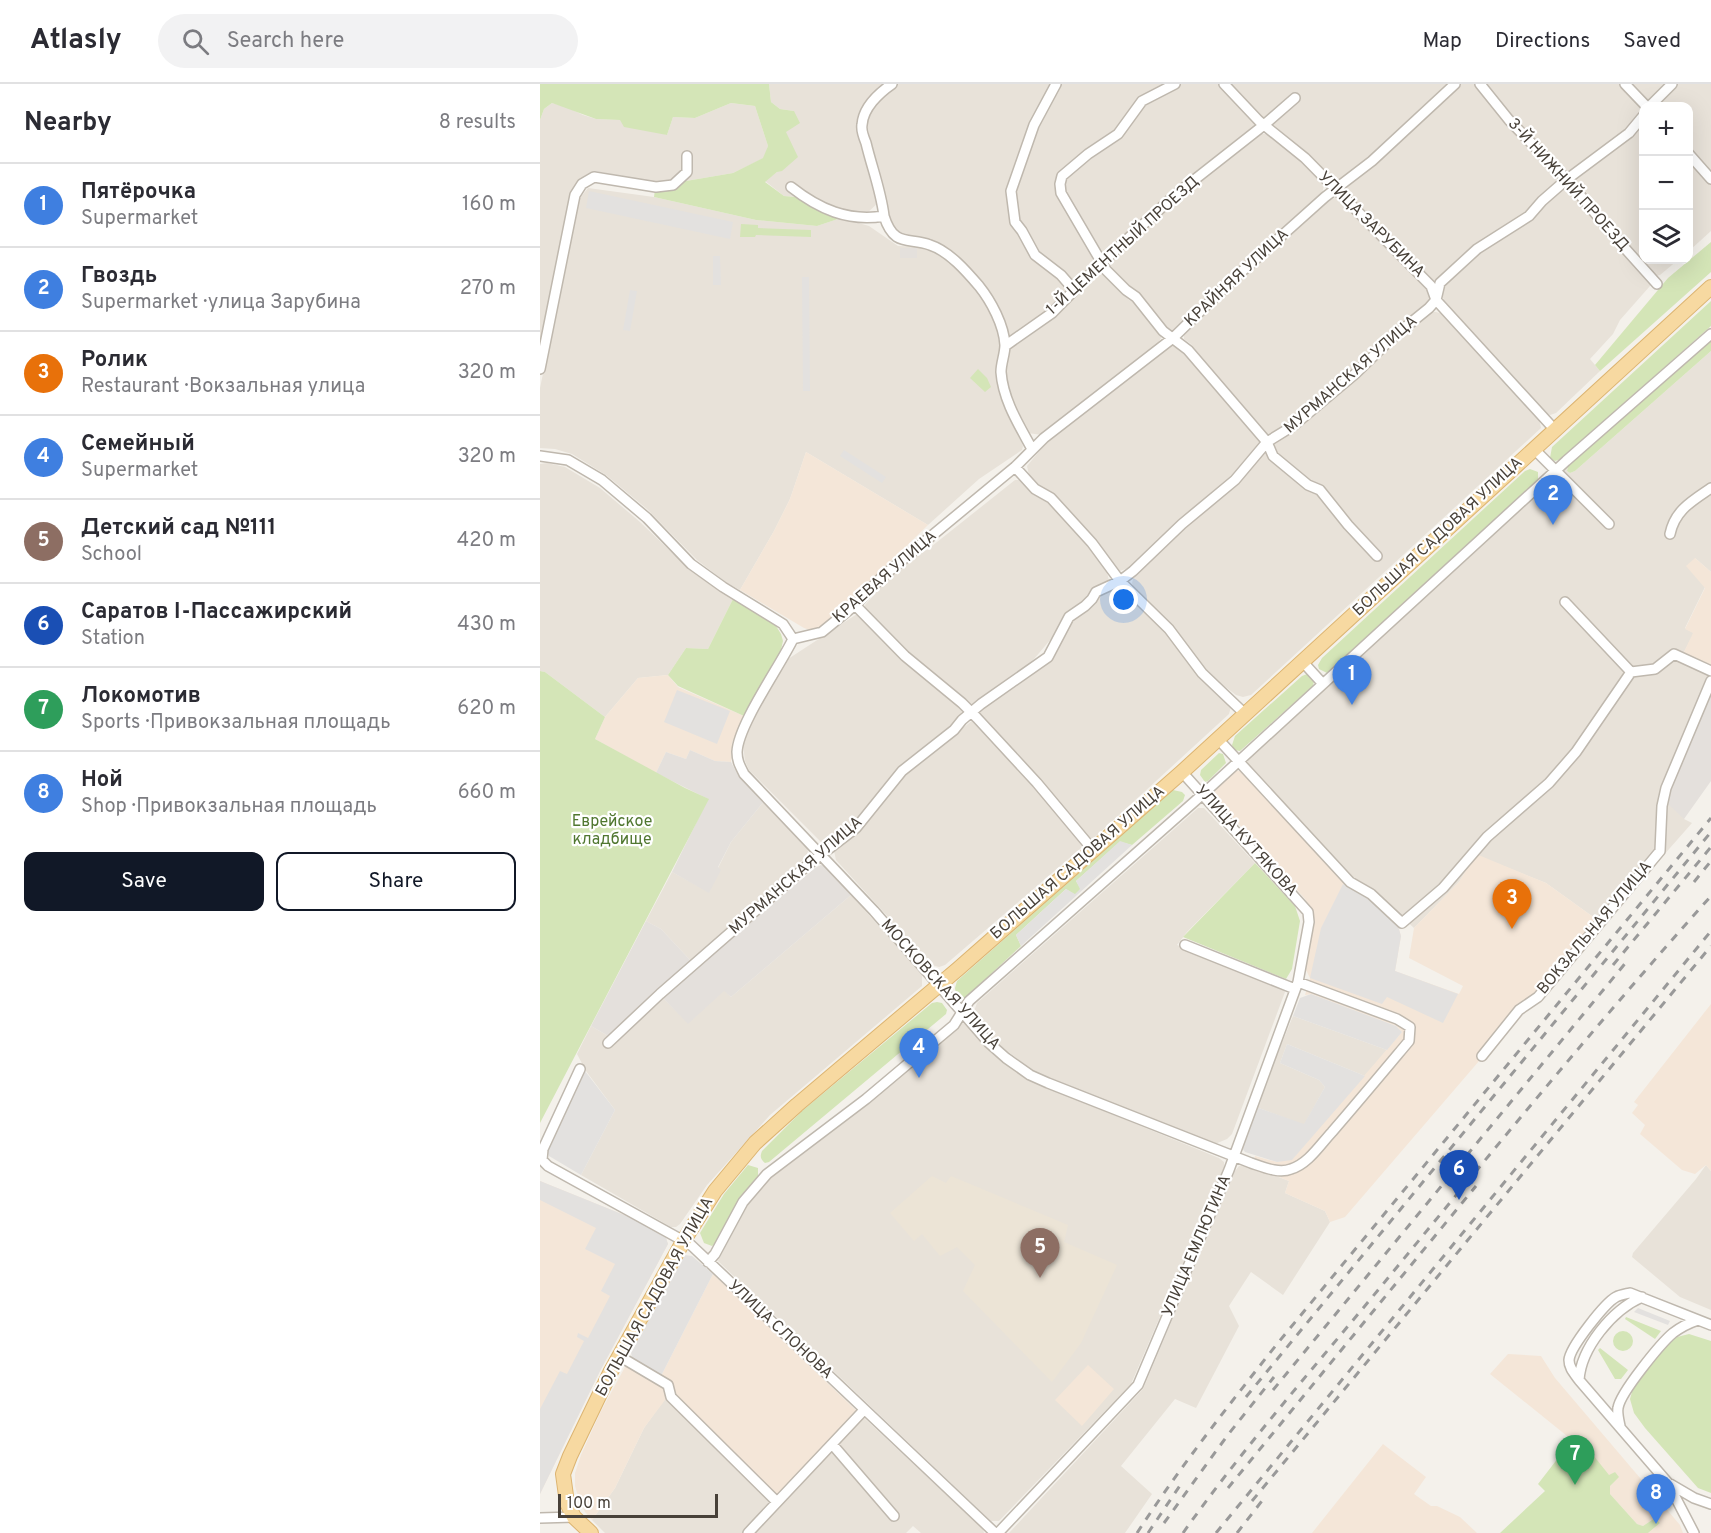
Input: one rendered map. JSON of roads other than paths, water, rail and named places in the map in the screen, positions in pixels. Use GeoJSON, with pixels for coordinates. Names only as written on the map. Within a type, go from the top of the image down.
{"type":"FeatureCollection","features":[{"type":"Feature","properties":{"kind":"main road","name":"БОЛЬШАЯ САДОВАЯ УЛИЦА"},"geometry":{"type":"LineString","coordinates":[[574,1517],[567,1503],[563,1474],[592,1410],[619,1356],[684,1240],[715,1191],[756,1143],[1182,772],[1711,287]]}},
{"type":"Feature","properties":{"kind":"main road"},"geometry":{"type":"LineString","coordinates":[[574,1517],[591,1533]]}},
{"type":"Feature","properties":{"kind":"street"},"geometry":{"type":"LineString","coordinates":[[892,84],[884,89],[868,107],[862,125],[873,176],[882,197],[887,224],[898,238],[906,242],[930,244],[948,255],[979,287],[1001,328],[1005,346],[1001,372],[1010,409],[1032,448]]}},
{"type":"Feature","properties":{"kind":"street"},"geometry":{"type":"LineString","coordinates":[[1056,84],[1034,125],[1011,191],[1015,222],[1035,255],[1061,275],[1074,290]]}},
{"type":"Feature","properties":{"kind":"street"},"geometry":{"type":"LineString","coordinates":[[1175,84],[1142,101],[1118,134],[1088,154],[1062,176],[1060,184],[1062,193],[1102,263],[1126,290],[1136,297],[1163,331],[1188,350],[1267,442],[1273,456],[1308,485],[1320,490],[1377,556]]}},
{"type":"Feature","properties":{"kind":"street","name":"УЛИЦА ЗАРУБИНА"},"geometry":{"type":"LineString","coordinates":[[1224,84],[1240,103],[1264,125],[1305,158],[1431,286],[1436,300],[1554,430]]}},
{"type":"Feature","properties":{"kind":"street","name":"КРАЙНЯЯ УЛИЦА"},"geometry":{"type":"LineString","coordinates":[[1015,467],[1032,448],[1173,338],[1334,189],[1372,161],[1455,84]]}},
{"type":"Feature","properties":{"kind":"street","name":"3-Й НИЖНИЙ ПРОЕЗД"},"geometry":{"type":"LineString","coordinates":[[1480,84],[1509,120],[1566,180],[1657,284]]}},
{"type":"Feature","properties":{"kind":"street"},"geometry":{"type":"LineString","coordinates":[[1625,84],[1644,102]]}},
{"type":"Feature","properties":{"kind":"street"},"geometry":{"type":"LineString","coordinates":[[1652,102],[1672,84]]}},
{"type":"Feature","properties":{"kind":"street","name":"1-Й ЦЕМЕНТНЫЙ ПРОЕЗД"},"geometry":{"type":"LineString","coordinates":[[1005,346],[1052,314],[1074,290],[1175,195],[1295,98]]}},
{"type":"Feature","properties":{"kind":"street","name":"МУРМАНСКАЯ УЛИЦА"},"geometry":{"type":"LineString","coordinates":[[608,1043],[660,994],[821,853],[856,828],[902,771],[954,730],[971,713],[1048,657],[1069,617],[1085,606],[1096,591],[1120,581],[1133,571],[1182,524],[1235,480],[1267,442],[1293,426],[1355,374],[1392,338],[1429,309],[1436,300],[1440,283],[1477,249],[1529,216],[1566,180],[1629,133],[1639,121]]}},
{"type":"Feature","properties":{"kind":"street"},"geometry":{"type":"LineString","coordinates":[[540,369],[575,198],[582,184],[594,177],[656,187],[673,185],[687,172],[687,156]]}},
{"type":"Feature","properties":{"kind":"street"},"geometry":{"type":"LineString","coordinates":[[1692,156],[1711,179]]}},
{"type":"Feature","properties":{"kind":"street"},"geometry":{"type":"LineString","coordinates":[[791,187],[813,203],[836,212],[861,219],[884,216]]}},
{"type":"Feature","properties":{"kind":"street"},"geometry":{"type":"LineString","coordinates":[[708,1262],[715,1254],[743,1202],[767,1174],[866,1099],[954,1025],[969,1001],[1203,794],[1556,470],[1711,334]]}},
{"type":"Feature","properties":{"kind":"street"},"geometry":{"type":"LineString","coordinates":[[1534,449],[1609,524]]}},
{"type":"Feature","properties":{"kind":"street"},"geometry":{"type":"LineString","coordinates":[[540,456],[568,460],[602,480],[646,518],[691,564],[783,624],[793,639]]}},
{"type":"Feature","properties":{"kind":"street"},"geometry":{"type":"LineString","coordinates":[[1015,467],[1035,489],[1051,498],[1092,543],[1120,581],[1169,629],[1202,673],[1245,714]]}},
{"type":"Feature","properties":{"kind":"street","name":"КРАЕВАЯ УЛИЦА"},"geometry":{"type":"LineString","coordinates":[[793,639],[822,632],[855,605],[883,576],[1015,467]]}},
{"type":"Feature","properties":{"kind":"street"},"geometry":{"type":"LineString","coordinates":[[1670,534],[1673,521],[1685,507],[1711,488]]}},
{"type":"Feature","properties":{"kind":"street"},"geometry":{"type":"LineString","coordinates":[[1565,602],[1631,672]]}},
{"type":"Feature","properties":{"kind":"street"},"geometry":{"type":"LineString","coordinates":[[855,605],[905,656],[962,703],[1037,783],[1093,850]]}},
{"type":"Feature","properties":{"kind":"street","name":"МОСКОВСКАЯ УЛИЦА"},"geometry":{"type":"LineString","coordinates":[[793,639],[747,720],[738,744],[738,763],[744,774],[821,853],[940,984],[989,1043],[1030,1075],[1233,1156],[1276,1170],[1289,1170],[1300,1165],[1339,1124],[1409,1041],[1410,1027],[1397,1019],[1297,986]]}},
{"type":"Feature","properties":{"kind":"street"},"geometry":{"type":"LineString","coordinates":[[1218,739],[1350,882],[1371,894],[1402,923],[1443,888],[1487,837],[1549,783],[1576,752],[1631,672],[1655,669],[1674,654],[1711,671]]}},
{"type":"Feature","properties":{"kind":"street"},"geometry":{"type":"LineString","coordinates":[[1302,661],[1323,684]]}},
{"type":"Feature","properties":{"kind":"street","name":"ВОКЗАЛЬНАЯ УЛИЦА"},"geometry":{"type":"LineString","coordinates":[[1482,1056],[1519,1011],[1538,997],[1660,851],[1662,806],[1666,788],[1711,681]]}},
{"type":"Feature","properties":{"kind":"street","name":"УЛИЦА КУТЯКОВА"},"geometry":{"type":"LineString","coordinates":[[1182,772],[1308,912]]}},
{"type":"Feature","properties":{"kind":"street","name":"УЛИЦА ЕМЛЮТИНА"},"geometry":{"type":"LineString","coordinates":[[997,1533],[1138,1385],[1233,1156],[1297,986],[1310,922],[1308,912]]}},
{"type":"Feature","properties":{"kind":"street"},"geometry":{"type":"LineString","coordinates":[[1185,945],[1297,986]]}},
{"type":"Feature","properties":{"kind":"street","name":"УЛИЦА СЛОНОВА"},"geometry":{"type":"LineString","coordinates":[[580,1069],[543,1149],[542,1160],[548,1166],[684,1240],[997,1533]]}},
{"type":"Feature","properties":{"kind":"street"},"geometry":{"type":"LineString","coordinates":[[1694,1533],[1668,1483],[1579,1380],[1570,1367],[1569,1358],[1573,1347],[1607,1305],[1617,1297],[1630,1293],[1711,1325]]}},
{"type":"Feature","properties":{"kind":"street"},"geometry":{"type":"LineString","coordinates":[[1579,1380],[1584,1355],[1598,1336],[1621,1309],[1642,1297]]}},
{"type":"Feature","properties":{"kind":"street"},"geometry":{"type":"LineString","coordinates":[[1620,1426],[1618,1407],[1623,1395],[1647,1361],[1671,1334],[1683,1325],[1698,1320]]}},
{"type":"Feature","properties":{"kind":"street"},"geometry":{"type":"LineString","coordinates":[[619,1356],[668,1385],[671,1397],[777,1502]]}},
{"type":"Feature","properties":{"kind":"street"},"geometry":{"type":"LineString","coordinates":[[748,1533],[864,1410]]}},
{"type":"Feature","properties":{"kind":"street"},"geometry":{"type":"LineString","coordinates":[[832,1444],[894,1516]]}},
{"type":"Feature","properties":{"kind":"street"},"geometry":{"type":"LineString","coordinates":[[1668,1483],[1694,1498],[1711,1504]]}},
{"type":"Feature","properties":{"kind":"street"},"geometry":{"type":"LineString","coordinates":[[540,1518],[574,1517]]}},
{"type":"Feature","properties":{"kind":"railway"},"geometry":{"type":"LineString","coordinates":[[1137,1533],[1187,1461],[1277,1344],[1711,818]]}},
{"type":"Feature","properties":{"kind":"railway"},"geometry":{"type":"LineString","coordinates":[[1246,1397],[1711,832]]}},
{"type":"Feature","properties":{"kind":"railway"},"geometry":{"type":"LineString","coordinates":[[1613,965],[1711,847]]}},
{"type":"Feature","properties":{"kind":"railway"},"geometry":{"type":"LineString","coordinates":[[1694,882],[1711,861]]}},
{"type":"Feature","properties":{"kind":"railway"},"geometry":{"type":"LineString","coordinates":[[1183,1533],[1283,1404],[1548,1085],[1711,896]]}},
{"type":"Feature","properties":{"kind":"railway"},"geometry":{"type":"LineString","coordinates":[[1216,1533],[1711,931]]}},
{"type":"Feature","properties":{"kind":"railway"},"geometry":{"type":"LineString","coordinates":[[1252,1501],[1711,946]]}},
{"type":"Feature","properties":{"kind":"railway"},"geometry":{"type":"LineString","coordinates":[[1273,1390],[1628,960]]}},
{"type":"Feature","properties":{"kind":"railway"},"geometry":{"type":"LineString","coordinates":[[1228,1488],[1476,1186]]}},
{"type":"Feature","properties":{"kind":"railway"},"geometry":{"type":"LineString","coordinates":[[1164,1523],[1227,1436],[1274,1377]]}},
{"type":"Feature","properties":{"kind":"railway"},"geometry":{"type":"LineString","coordinates":[[1148,1533],[1183,1481]]}},
{"type":"Feature","properties":{"kind":"railway"},"geometry":{"type":"LineString","coordinates":[[1237,1533],[1265,1497]]}},
{"type":"Feature","properties":{"kind":"place","name":"Гвоздь"},"geometry":{"type":"Point","coordinates":[1553,525]}},
{"type":"Feature","properties":{"kind":"place","name":"Пятёрочка"},"geometry":{"type":"Point","coordinates":[1352,705]}},
{"type":"Feature","properties":{"kind":"place","name":"Ролик"},"geometry":{"type":"Point","coordinates":[1512,929]}},
{"type":"Feature","properties":{"kind":"place","name":"Семейный"},"geometry":{"type":"Point","coordinates":[919,1078]}},
{"type":"Feature","properties":{"kind":"place","name":"Саратов I-Пассажирский"},"geometry":{"type":"Point","coordinates":[1459,1200]}},
{"type":"Feature","properties":{"kind":"place","name":"Детский сад №111"},"geometry":{"type":"Point","coordinates":[1040,1278]}},
{"type":"Feature","properties":{"kind":"place","name":"Локомотив"},"geometry":{"type":"Point","coordinates":[1575,1485]}},
{"type":"Feature","properties":{"kind":"place","name":"Ной"},"geometry":{"type":"Point","coordinates":[1656,1524]}},
{"type":"Feature","properties":{"kind":"park label","name":"Еврейское кладбище"},"geometry":{"type":"Point","coordinates":[612,831]}}]}
